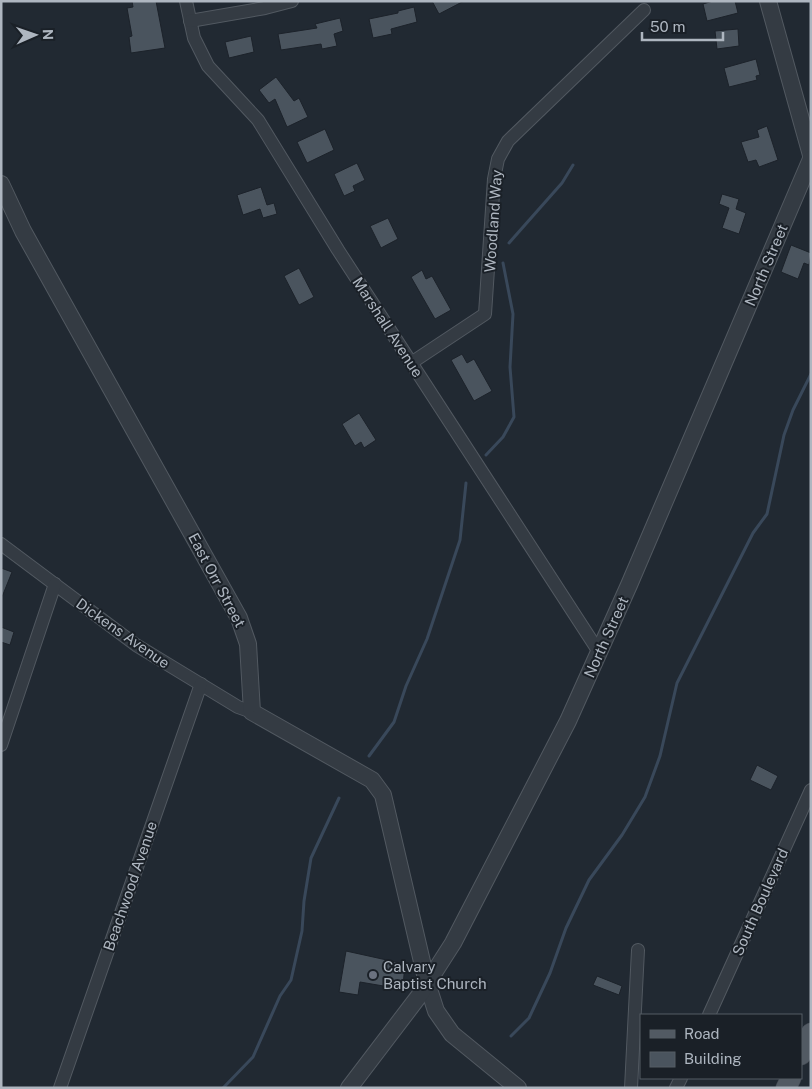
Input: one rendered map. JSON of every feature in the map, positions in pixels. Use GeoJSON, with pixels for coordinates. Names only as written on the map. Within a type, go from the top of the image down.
{"type":"FeatureCollection","features":[{"type":"Feature","properties":{"kind":"main road"},"geometry":{"type":"LineString","coordinates":[[802,1053],[811,1032]]}},
{"type":"Feature","properties":{"kind":"street","name":"Marshall Avenue"},"geometry":{"type":"LineString","coordinates":[[186,1],[194,38],[208,66],[258,120],[411,363],[599,652]]}},
{"type":"Feature","properties":{"kind":"street"},"geometry":{"type":"LineString","coordinates":[[190,21],[265,8],[292,1]]}},
{"type":"Feature","properties":{"kind":"street"},"geometry":{"type":"LineString","coordinates":[[768,1],[811,155]]}},
{"type":"Feature","properties":{"kind":"street","name":"Woodland Way"},"geometry":{"type":"LineString","coordinates":[[411,363],[485,314],[494,179],[498,160],[508,141],[644,10]]}},
{"type":"Feature","properties":{"kind":"street","name":"North Street"},"geometry":{"type":"LineString","coordinates":[[349,1088],[427,983],[453,943],[568,721],[811,159]]}},
{"type":"Feature","properties":{"kind":"street","name":"East Orr Street"},"geometry":{"type":"LineString","coordinates":[[1,184],[23,231],[239,618],[248,644],[252,712]]}},
{"type":"Feature","properties":{"kind":"street","name":"Dickens Avenue"},"geometry":{"type":"LineString","coordinates":[[1,544],[136,645],[238,706],[252,712]]}},
{"type":"Feature","properties":{"kind":"street"},"geometry":{"type":"LineString","coordinates":[[1,744],[54,584]]}},
{"type":"Feature","properties":{"kind":"street","name":"Beachwood Avenue"},"geometry":{"type":"LineString","coordinates":[[60,1088],[201,684]]}},
{"type":"Feature","properties":{"kind":"street"},"geometry":{"type":"LineString","coordinates":[[252,712],[372,780],[383,795],[427,983],[436,1011],[452,1034],[518,1088]]}},
{"type":"Feature","properties":{"kind":"street","name":"South Boulevard"},"geometry":{"type":"LineString","coordinates":[[709,1014],[811,790]]}},
{"type":"Feature","properties":{"kind":"street"},"geometry":{"type":"LineString","coordinates":[[631,1088],[638,950]]}},
{"type":"Feature","properties":{"kind":"building"},"geometry":{"type":"Polygon","coordinates":[[[132,1],[156,1],[165,48],[131,53],[129,37],[132,36],[127,8],[133,7],[132,1]]]}},
{"type":"Feature","properties":{"kind":"building"},"geometry":{"type":"Polygon","coordinates":[[[432,1],[464,1],[439,14],[432,1]]]}},
{"type":"Feature","properties":{"kind":"building"},"geometry":{"type":"Polygon","coordinates":[[[713,1],[735,1],[738,13],[707,21],[703,4],[713,1]]]}},
{"type":"Feature","properties":{"kind":"building"},"geometry":{"type":"Polygon","coordinates":[[[414,7],[417,22],[391,29],[392,34],[373,38],[369,19],[398,13],[398,11],[414,7]]]}},
{"type":"Feature","properties":{"kind":"building"},"geometry":{"type":"Polygon","coordinates":[[[340,18],[343,31],[334,34],[337,46],[322,49],[321,44],[281,50],[278,34],[317,28],[315,24],[340,18]]]}},
{"type":"Feature","properties":{"kind":"building"},"geometry":{"type":"Polygon","coordinates":[[[738,29],[739,46],[717,49],[715,31],[738,29]]]}},
{"type":"Feature","properties":{"kind":"building"},"geometry":{"type":"Polygon","coordinates":[[[251,36],[254,52],[229,58],[225,42],[251,36]]]}},
{"type":"Feature","properties":{"kind":"building"},"geometry":{"type":"Polygon","coordinates":[[[756,59],[760,75],[756,76],[757,80],[729,87],[724,68],[756,59]]]}},
{"type":"Feature","properties":{"kind":"building"},"geometry":{"type":"Polygon","coordinates":[[[276,77],[294,101],[299,98],[308,117],[287,127],[275,99],[269,103],[259,90],[276,77]]]}},
{"type":"Feature","properties":{"kind":"building"},"geometry":{"type":"Polygon","coordinates":[[[767,126],[778,160],[759,167],[756,160],[748,162],[741,142],[759,137],[757,130],[767,126]]]}},
{"type":"Feature","properties":{"kind":"building"},"geometry":{"type":"Polygon","coordinates":[[[325,129],[334,150],[307,163],[297,142],[325,129]]]}},
{"type":"Feature","properties":{"kind":"building"},"geometry":{"type":"Polygon","coordinates":[[[357,163],[365,180],[353,186],[355,191],[344,196],[334,174],[357,163]]]}},
{"type":"Feature","properties":{"kind":"building"},"geometry":{"type":"Polygon","coordinates":[[[261,187],[267,205],[274,203],[277,214],[263,218],[260,209],[243,215],[237,195],[261,187]]]}},
{"type":"Feature","properties":{"kind":"building"},"geometry":{"type":"Polygon","coordinates":[[[722,194],[739,199],[736,209],[746,213],[739,234],[722,228],[729,208],[719,204],[722,194]]]}},
{"type":"Feature","properties":{"kind":"building"},"geometry":{"type":"Polygon","coordinates":[[[388,218],[398,239],[381,248],[370,226],[388,218]]]}},
{"type":"Feature","properties":{"kind":"building"},"geometry":{"type":"Polygon","coordinates":[[[791,245],[811,253],[809,265],[804,263],[798,279],[781,272],[791,245]]]}},
{"type":"Feature","properties":{"kind":"building"},"geometry":{"type":"Polygon","coordinates":[[[299,268],[314,297],[299,305],[284,276],[299,268]]]}},
{"type":"Feature","properties":{"kind":"building"},"geometry":{"type":"Polygon","coordinates":[[[422,270],[426,279],[432,276],[451,310],[435,319],[411,277],[422,270]]]}},
{"type":"Feature","properties":{"kind":"building"},"geometry":{"type":"Polygon","coordinates":[[[462,354],[467,363],[474,359],[492,391],[474,401],[451,360],[462,354]]]}},
{"type":"Feature","properties":{"kind":"building"},"geometry":{"type":"Polygon","coordinates":[[[359,413],[376,440],[364,448],[361,442],[355,446],[342,424],[359,413]]]}},
{"type":"Feature","properties":{"kind":"building"},"geometry":{"type":"Polygon","coordinates":[[[1,568],[12,572],[2,597],[1,596],[1,568]]]}},
{"type":"Feature","properties":{"kind":"building"},"geometry":{"type":"Polygon","coordinates":[[[1,627],[14,632],[10,645],[1,642],[1,627]]]}},
{"type":"Feature","properties":{"kind":"building"},"geometry":{"type":"Polygon","coordinates":[[[757,765],[778,776],[771,790],[750,780],[757,765]]]}},
{"type":"Feature","properties":{"kind":"building","name":"Calvary Baptist Church"},"geometry":{"type":"Polygon","coordinates":[[[346,951],[405,964],[403,986],[401,989],[360,982],[358,995],[339,992],[346,951]]]}},
{"type":"Feature","properties":{"kind":"building"},"geometry":{"type":"Polygon","coordinates":[[[597,976],[622,986],[619,995],[593,985],[597,976]]]}},
{"type":"Feature","properties":{"kind":"waterway"},"geometry":{"type":"LineString","coordinates":[[509,243],[562,183],[573,165]]}},
{"type":"Feature","properties":{"kind":"waterway"},"geometry":{"type":"LineString","coordinates":[[486,455],[503,437],[514,417],[510,367],[513,314],[503,263]]}},
{"type":"Feature","properties":{"kind":"waterway"},"geometry":{"type":"LineString","coordinates":[[511,1036],[529,1018],[550,973],[566,928],[589,880],[622,835],[645,797],[660,756],[677,683],[753,533],[767,514],[784,435],[793,410],[811,374]]}},
{"type":"Feature","properties":{"kind":"waterway"},"geometry":{"type":"LineString","coordinates":[[369,756],[394,722],[406,686],[427,639],[460,540],[466,483]]}},
{"type":"Feature","properties":{"kind":"waterway"},"geometry":{"type":"LineString","coordinates":[[223,1088],[253,1057],[280,996],[291,980],[302,931],[304,901],[311,858],[339,798]]}},
{"type":"Feature","properties":{"kind":"place","name":"Calvary Baptist Church"},"geometry":{"type":"Point","coordinates":[373,975]}}]}
